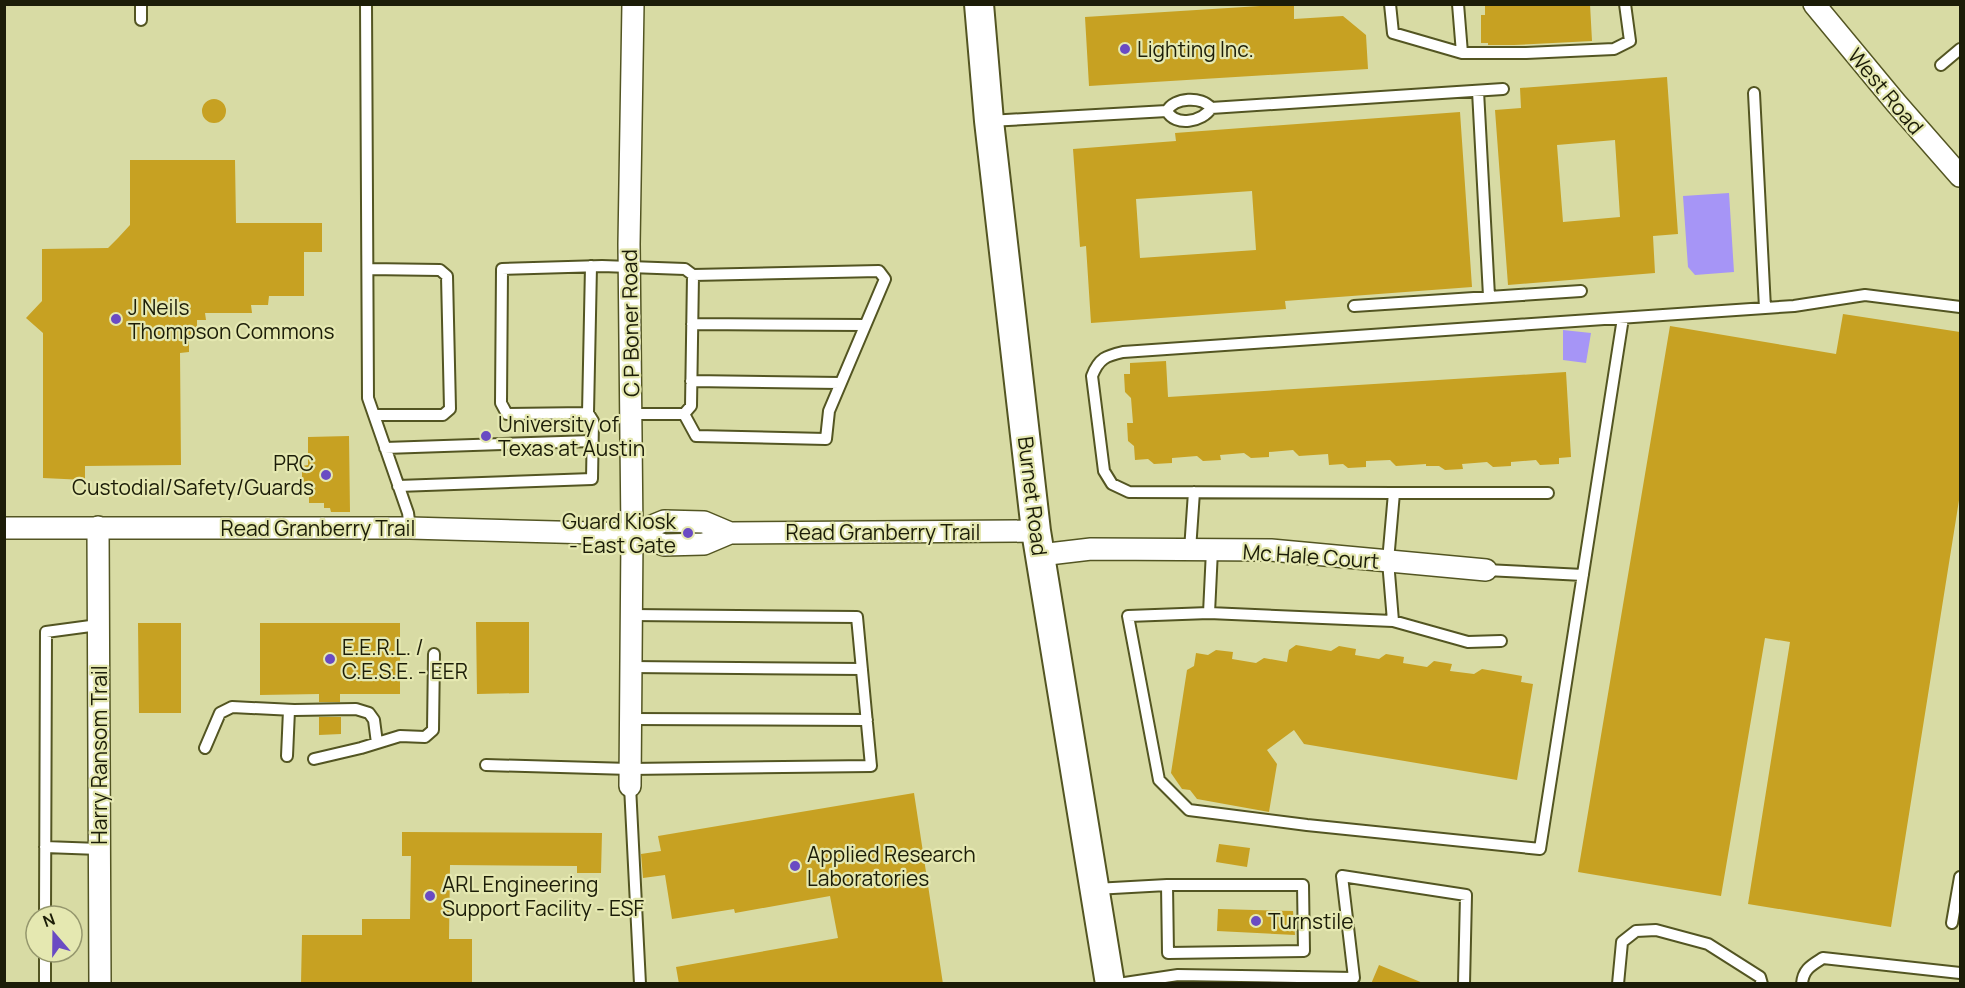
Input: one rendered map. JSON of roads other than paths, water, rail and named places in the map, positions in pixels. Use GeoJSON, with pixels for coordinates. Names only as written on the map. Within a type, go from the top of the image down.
{"type":"FeatureCollection","features":[{"type":"Feature","properties":{"kind":"main road","name":"Burnet Road"},"geometry":{"type":"LineString","coordinates":[[979,4],[988,121],[1038,543],[1110,984]]}},
{"type":"Feature","properties":{"kind":"street"},"geometry":{"type":"LineString","coordinates":[[619,4],[632,27]]}},
{"type":"Feature","properties":{"kind":"street","name":"C P Boner Road"},"geometry":{"type":"LineString","coordinates":[[630,777],[632,534],[630,267],[633,4]]}},
{"type":"Feature","properties":{"kind":"street","name":"West Road"},"geometry":{"type":"LineString","coordinates":[[1814,4],[1902,111],[1960,176]]}},
{"type":"Feature","properties":{"kind":"street","name":"Read Granberry Trail"},"geometry":{"type":"LineString","coordinates":[[4,528],[98,526],[410,528],[632,534],[664,545],[704,544],[730,533],[1038,543]]}},
{"type":"Feature","properties":{"kind":"street","name":"Harry Ransom Trail"},"geometry":{"type":"LineString","coordinates":[[98,526],[100,984]]}},
{"type":"Feature","properties":{"kind":"street","name":"Mc Hale Court"},"geometry":{"type":"LineString","coordinates":[[1038,543],[1091,549],[1271,550],[1486,570]]}},
{"type":"Feature","properties":{"kind":"lane"},"geometry":{"type":"LineString","coordinates":[[141,4],[141,20]]}},
{"type":"Feature","properties":{"kind":"lane"},"geometry":{"type":"LineString","coordinates":[[366,4],[368,398],[408,513],[410,528]]}},
{"type":"Feature","properties":{"kind":"lane"},"geometry":{"type":"LineString","coordinates":[[1390,4],[1393,33],[1462,53],[1614,49],[1630,41],[1625,4]]}},
{"type":"Feature","properties":{"kind":"lane"},"geometry":{"type":"LineString","coordinates":[[1458,4],[1462,53]]}},
{"type":"Feature","properties":{"kind":"lane"},"geometry":{"type":"LineString","coordinates":[[1941,65],[1960,49]]}},
{"type":"Feature","properties":{"kind":"lane"},"geometry":{"type":"LineString","coordinates":[[1211,108],[1503,89]]}},
{"type":"Feature","properties":{"kind":"lane"},"geometry":{"type":"LineString","coordinates":[[1478,91],[1489,296]]}},
{"type":"Feature","properties":{"kind":"lane"},"geometry":{"type":"LineString","coordinates":[[1754,93],[1765,308]]}},
{"type":"Feature","properties":{"kind":"lane"},"geometry":{"type":"LineString","coordinates":[[988,121],[1167,111],[1174,102],[1188,100],[1202,100],[1211,108]]}},
{"type":"Feature","properties":{"kind":"lane"},"geometry":{"type":"LineString","coordinates":[[1167,111],[1170,117],[1176,120],[1188,120],[1201,118],[1208,114],[1211,108]]}},
{"type":"Feature","properties":{"kind":"lane"},"geometry":{"type":"LineString","coordinates":[[399,486],[587,481],[592,479],[593,421],[588,413],[591,266]]}},
{"type":"Feature","properties":{"kind":"lane"},"geometry":{"type":"LineString","coordinates":[[588,413],[507,414],[501,403],[502,269],[630,267],[685,269],[693,275],[879,270],[885,279],[829,411],[826,439],[696,436],[684,414]]}},
{"type":"Feature","properties":{"kind":"lane"},"geometry":{"type":"LineString","coordinates":[[368,269],[440,270],[447,276],[450,410],[443,415],[374,415]]}},
{"type":"Feature","properties":{"kind":"lane"},"geometry":{"type":"LineString","coordinates":[[631,414],[684,414],[691,406],[693,275]]}},
{"type":"Feature","properties":{"kind":"lane"},"geometry":{"type":"LineString","coordinates":[[1354,306],[1581,291]]}},
{"type":"Feature","properties":{"kind":"lane"},"geometry":{"type":"LineString","coordinates":[[1548,494],[1129,492],[1113,484],[1104,471],[1092,376],[1096,365],[1107,356],[1135,351],[1794,306],[1865,295],[1960,307]]}},
{"type":"Feature","properties":{"kind":"lane"},"geometry":{"type":"LineString","coordinates":[[1501,641],[1468,642],[1393,621],[1209,613],[1128,616],[1159,780],[1189,810],[1307,825],[1540,849],[1623,318]]}},
{"type":"Feature","properties":{"kind":"lane"},"geometry":{"type":"LineString","coordinates":[[692,324],[865,325]]}},
{"type":"Feature","properties":{"kind":"lane"},"geometry":{"type":"LineString","coordinates":[[691,381],[840,383]]}},
{"type":"Feature","properties":{"kind":"lane"},"geometry":{"type":"LineString","coordinates":[[385,448],[592,441]]}},
{"type":"Feature","properties":{"kind":"lane"},"geometry":{"type":"LineString","coordinates":[[1190,550],[1194,492]]}},
{"type":"Feature","properties":{"kind":"lane"},"geometry":{"type":"LineString","coordinates":[[1393,621],[1388,561],[1394,493]]}},
{"type":"Feature","properties":{"kind":"lane"},"geometry":{"type":"LineString","coordinates":[[1209,613],[1212,550]]}},
{"type":"Feature","properties":{"kind":"lane","name":"Mc Hale Court"},"geometry":{"type":"LineString","coordinates":[[1486,570],[1582,575]]}},
{"type":"Feature","properties":{"kind":"lane"},"geometry":{"type":"LineString","coordinates":[[486,765],[630,777],[871,766],[857,617],[632,615]]}},
{"type":"Feature","properties":{"kind":"lane"},"geometry":{"type":"LineString","coordinates":[[45,904],[46,632],[98,625]]}},
{"type":"Feature","properties":{"kind":"lane"},"geometry":{"type":"LineString","coordinates":[[314,759],[400,736],[425,736],[433,730],[434,654]]}},
{"type":"Feature","properties":{"kind":"lane"},"geometry":{"type":"LineString","coordinates":[[631,667],[862,669]]}},
{"type":"Feature","properties":{"kind":"lane"},"geometry":{"type":"LineString","coordinates":[[205,748],[220,713],[232,707],[289,710],[356,709],[369,713],[374,720],[377,743]]}},
{"type":"Feature","properties":{"kind":"lane"},"geometry":{"type":"LineString","coordinates":[[287,756],[289,710]]}},
{"type":"Feature","properties":{"kind":"lane"},"geometry":{"type":"LineString","coordinates":[[630,719],[867,720]]}},
{"type":"Feature","properties":{"kind":"lane"},"geometry":{"type":"LineString","coordinates":[[630,777],[640,984]]}},
{"type":"Feature","properties":{"kind":"lane"},"geometry":{"type":"LineString","coordinates":[[45,847],[99,849]]}},
{"type":"Feature","properties":{"kind":"lane"},"geometry":{"type":"LineString","coordinates":[[1118,984],[1178,975],[1307,980],[1354,978],[1342,876],[1466,895],[1464,984]]}},
{"type":"Feature","properties":{"kind":"lane"},"geometry":{"type":"LineString","coordinates":[[1952,923],[1960,877]]}},
{"type":"Feature","properties":{"kind":"lane"},"geometry":{"type":"LineString","coordinates":[[1095,889],[1167,885],[1303,885],[1304,951],[1168,953],[1167,885]]}},
{"type":"Feature","properties":{"kind":"lane"},"geometry":{"type":"LineString","coordinates":[[1618,984],[1622,942],[1636,932],[1656,930],[1708,944],[1761,977],[1762,984]]}},
{"type":"Feature","properties":{"kind":"lane"},"geometry":{"type":"LineString","coordinates":[[1802,984],[1803,976],[1809,966],[1823,958],[1960,973]]}},
{"type":"Feature","properties":{"kind":"lane"},"geometry":{"type":"LineString","coordinates":[[45,964],[45,984]]}},
{"type":"Feature","properties":{"kind":"place","name":"Lighting Inc."},"geometry":{"type":"Point","coordinates":[1125,49]}},
{"type":"Feature","properties":{"kind":"place","name":"J Neils Thompson Commons"},"geometry":{"type":"Point","coordinates":[116,319]}},
{"type":"Feature","properties":{"kind":"place","name":"University of Texas at Austin"},"geometry":{"type":"Point","coordinates":[486,436]}},
{"type":"Feature","properties":{"kind":"place","name":"PRC Custodial/Safety/Guards"},"geometry":{"type":"Point","coordinates":[326,475]}},
{"type":"Feature","properties":{"kind":"place","name":"Guard Kiosk - East Gate"},"geometry":{"type":"Point","coordinates":[688,533]}},
{"type":"Feature","properties":{"kind":"place","name":"E.E.R.L. / C.E.S.E. - EER"},"geometry":{"type":"Point","coordinates":[330,659]}},
{"type":"Feature","properties":{"kind":"place","name":"Applied Research Laboratories"},"geometry":{"type":"Point","coordinates":[795,866]}},
{"type":"Feature","properties":{"kind":"place","name":"ARL Engineering Support Facility - ESF"},"geometry":{"type":"Point","coordinates":[430,896]}},
{"type":"Feature","properties":{"kind":"place","name":"Turnstile"},"geometry":{"type":"Point","coordinates":[1256,921]}}]}
